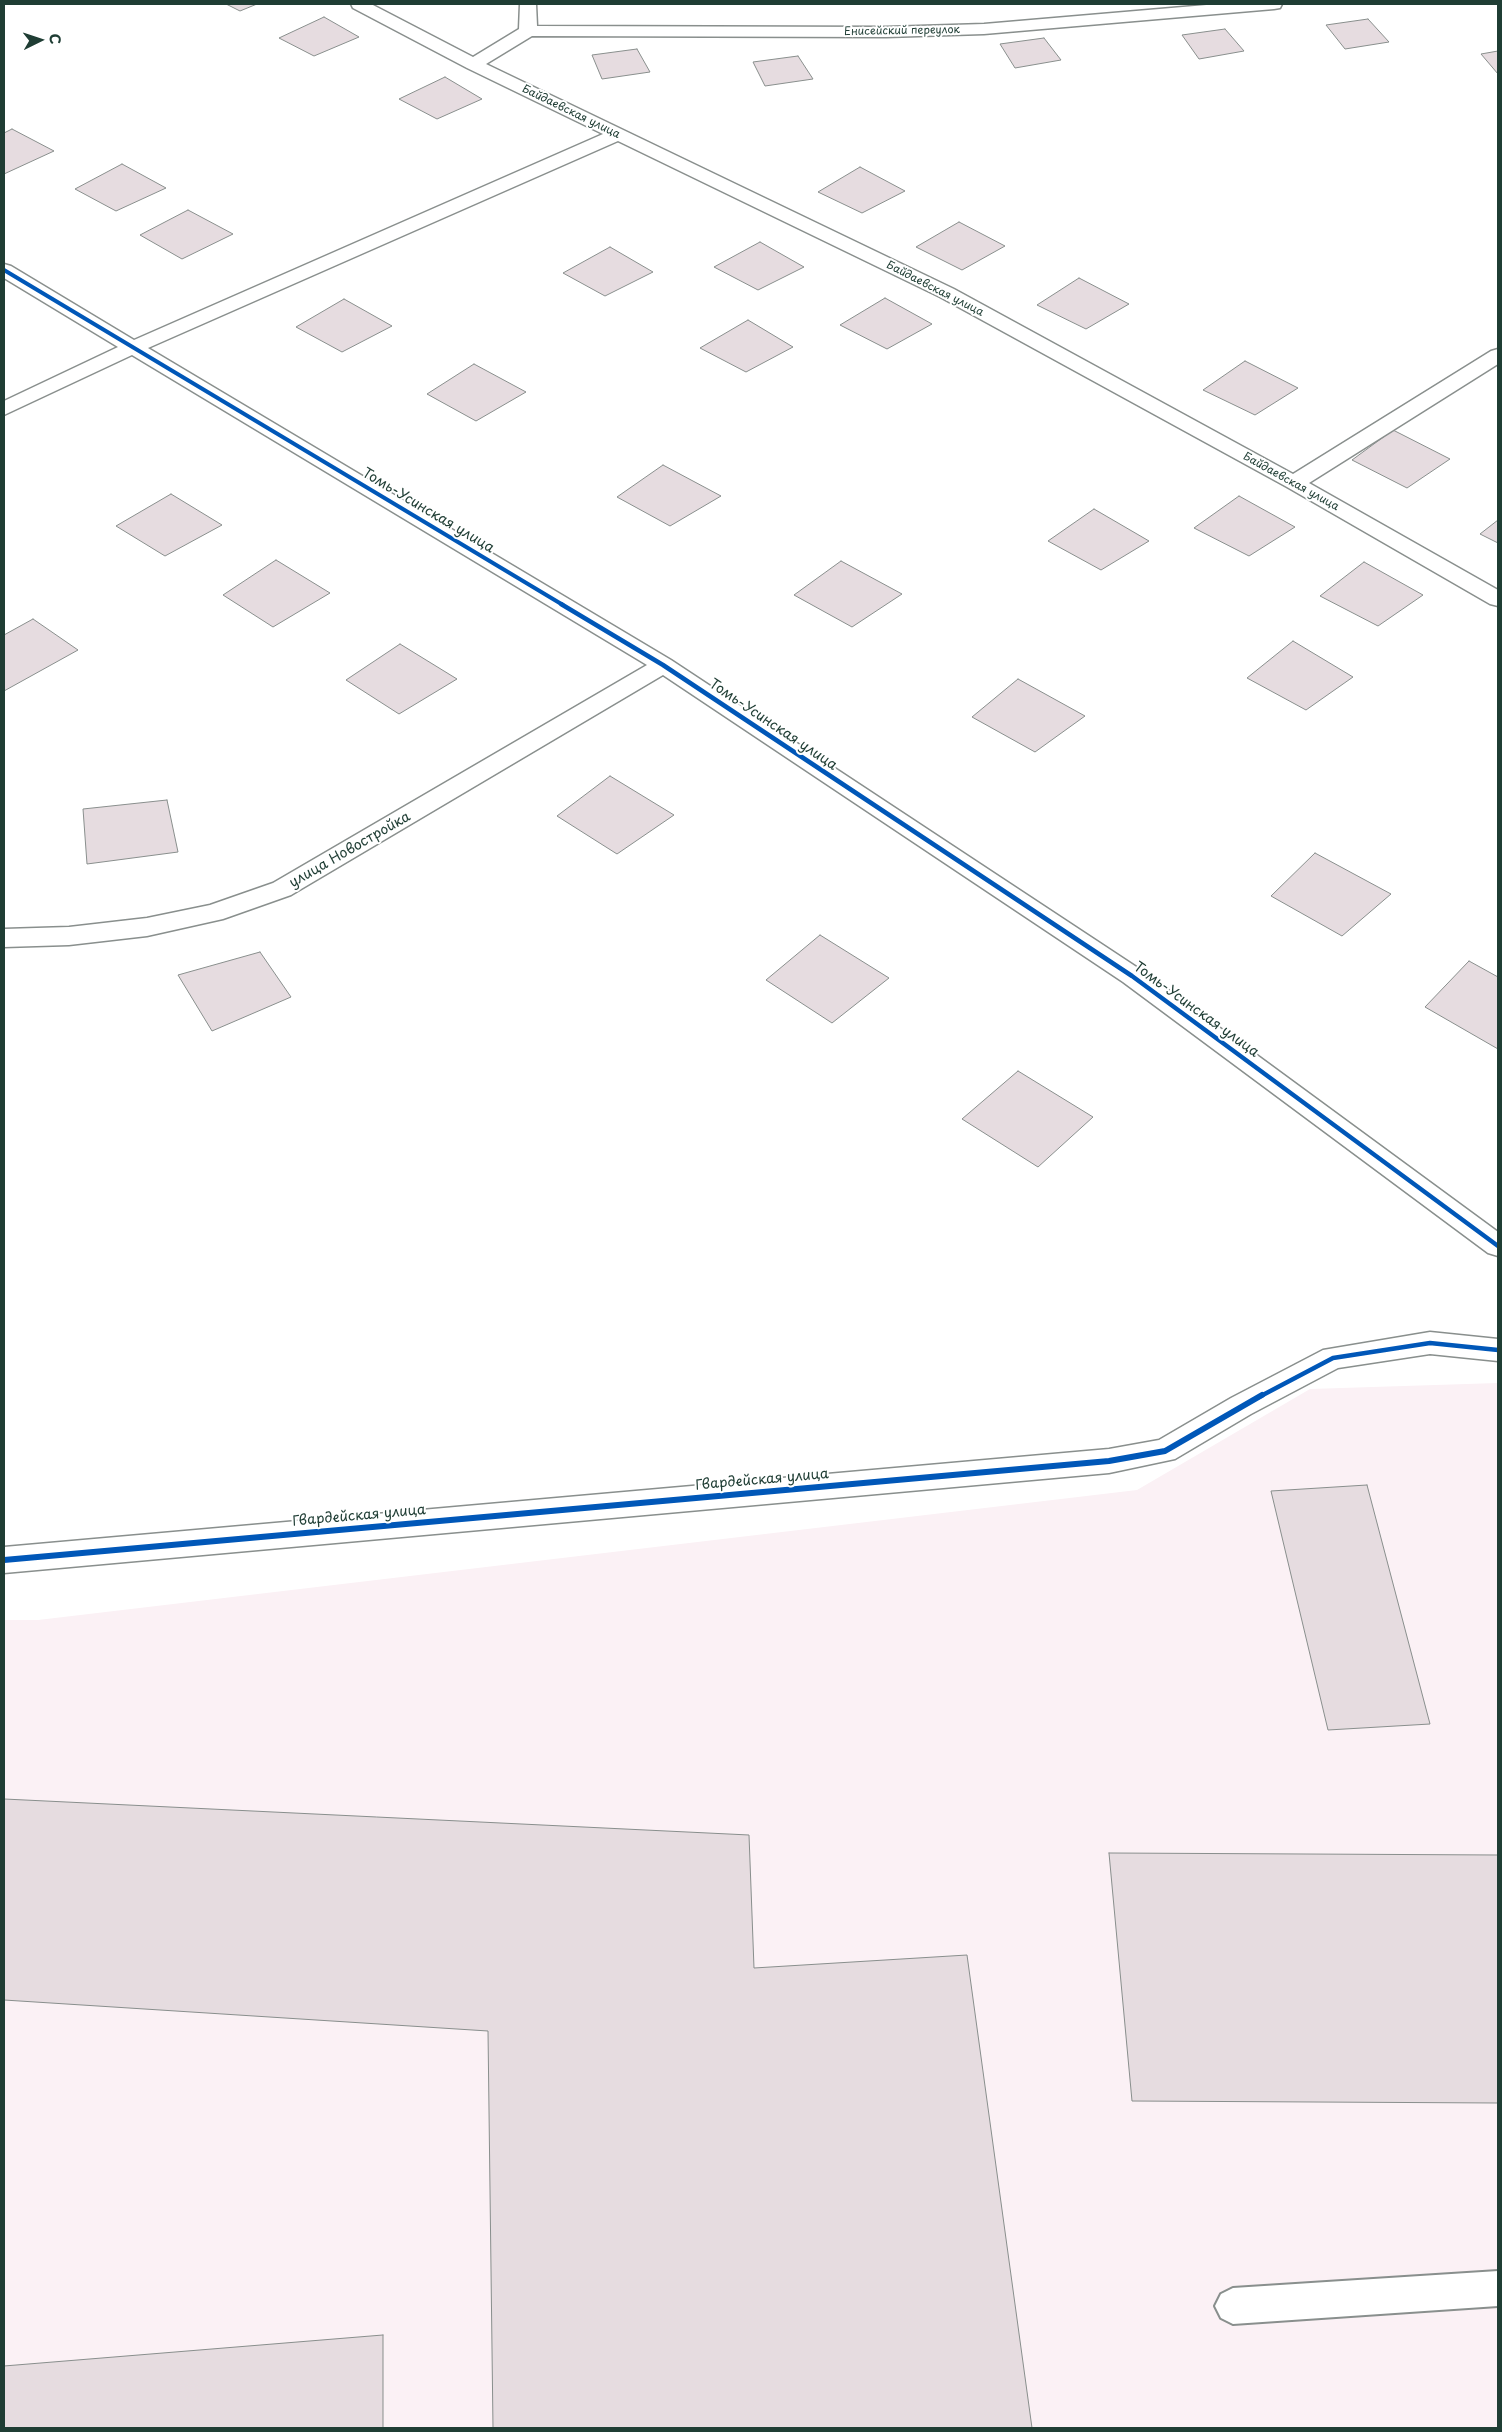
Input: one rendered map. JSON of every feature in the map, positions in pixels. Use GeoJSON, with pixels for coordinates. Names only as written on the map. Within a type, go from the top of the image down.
{"type":"FeatureCollection","features":[{"type":"Feature","properties":{"kind":"street","name":"Байдаевская улица"},"geometry":{"type":"LineString","coordinates":[[360,4],[473,64],[946,293],[1294,483],[1498,599]]}},
{"type":"Feature","properties":{"kind":"street"},"geometry":{"type":"LineString","coordinates":[[473,64],[528,31],[528,4]]}},
{"type":"Feature","properties":{"kind":"street","name":"Енисейский переулок"},"geometry":{"type":"LineString","coordinates":[[528,31],[886,32],[984,29],[1274,4]]}},
{"type":"Feature","properties":{"kind":"street"},"geometry":{"type":"LineString","coordinates":[[4,409],[134,347],[618,134]]}},
{"type":"Feature","properties":{"kind":"street","name":"Томь-Усинская улица"},"geometry":{"type":"LineString","coordinates":[[4,270],[664,665],[1132,976],[1498,1246]]}},
{"type":"Feature","properties":{"kind":"street"},"geometry":{"type":"LineString","coordinates":[[1294,483],[1498,355]]}},
{"type":"Feature","properties":{"kind":"street","name":"улица Новостройка"},"geometry":{"type":"LineString","coordinates":[[4,938],[69,936],[147,927],[214,913],[282,889],[664,665]]}},
{"type":"Feature","properties":{"kind":"street","name":"Гвардейская улица"},"geometry":{"type":"LineString","coordinates":[[4,1560],[1110,1460],[1165,1451],[1241,1406],[1333,1358],[1430,1343],[1498,1350]]}},
{"type":"Feature","properties":{"kind":"lane"},"geometry":{"type":"LineString","coordinates":[[1234,2306],[1498,2288]]}},
{"type":"Feature","properties":{"kind":"shaded area"},"geometry":{"type":"Polygon","coordinates":[[[1498,1383],[1498,2428],[4,2428],[4,1620],[38,1620],[1137,1490],[1310,1389],[1498,1383]]]}},
{"type":"Feature","properties":{"kind":"building"},"geometry":{"type":"Polygon","coordinates":[[[226,4],[257,4],[240,11],[226,4]]]}},
{"type":"Feature","properties":{"kind":"building"},"geometry":{"type":"Polygon","coordinates":[[[324,17],[359,37],[314,56],[279,38],[324,17]]]}},
{"type":"Feature","properties":{"kind":"building"},"geometry":{"type":"Polygon","coordinates":[[[1368,19],[1389,42],[1345,49],[1326,25],[1368,19]]]}},
{"type":"Feature","properties":{"kind":"building"},"geometry":{"type":"Polygon","coordinates":[[[1225,29],[1244,51],[1199,59],[1182,35],[1225,29]]]}},
{"type":"Feature","properties":{"kind":"building"},"geometry":{"type":"Polygon","coordinates":[[[1044,38],[1061,60],[1015,68],[1000,44],[1044,38]]]}},
{"type":"Feature","properties":{"kind":"building"},"geometry":{"type":"Polygon","coordinates":[[[637,49],[650,72],[602,79],[592,55],[637,49]]]}},
{"type":"Feature","properties":{"kind":"building"},"geometry":{"type":"Polygon","coordinates":[[[1498,51],[1498,74],[1481,54],[1498,51]]]}},
{"type":"Feature","properties":{"kind":"building"},"geometry":{"type":"Polygon","coordinates":[[[798,56],[813,79],[765,86],[753,62],[798,56]]]}},
{"type":"Feature","properties":{"kind":"building"},"geometry":{"type":"Polygon","coordinates":[[[445,77],[482,99],[437,119],[399,99],[445,77]]]}},
{"type":"Feature","properties":{"kind":"building"},"geometry":{"type":"Polygon","coordinates":[[[12,129],[54,151],[4,174],[4,133],[12,129]]]}},
{"type":"Feature","properties":{"kind":"building"},"geometry":{"type":"Polygon","coordinates":[[[122,164],[166,188],[116,211],[75,189],[122,164]]]}},
{"type":"Feature","properties":{"kind":"building"},"geometry":{"type":"Polygon","coordinates":[[[860,167],[905,191],[862,213],[818,192],[860,167]]]}},
{"type":"Feature","properties":{"kind":"building"},"geometry":{"type":"Polygon","coordinates":[[[188,210],[233,234],[182,259],[140,235],[188,210]]]}},
{"type":"Feature","properties":{"kind":"building"},"geometry":{"type":"Polygon","coordinates":[[[959,222],[1005,246],[962,270],[916,247],[959,222]]]}},
{"type":"Feature","properties":{"kind":"building"},"geometry":{"type":"Polygon","coordinates":[[[760,242],[804,267],[758,290],[714,267],[760,242]]]}},
{"type":"Feature","properties":{"kind":"building"},"geometry":{"type":"Polygon","coordinates":[[[610,247],[653,272],[605,296],[563,273],[610,247]]]}},
{"type":"Feature","properties":{"kind":"building"},"geometry":{"type":"Polygon","coordinates":[[[1079,278],[1129,304],[1086,329],[1037,305],[1079,278]]]}},
{"type":"Feature","properties":{"kind":"building"},"geometry":{"type":"Polygon","coordinates":[[[885,298],[932,324],[887,349],[840,325],[885,298]]]}},
{"type":"Feature","properties":{"kind":"building"},"geometry":{"type":"Polygon","coordinates":[[[344,299],[392,326],[342,352],[296,327],[344,299]]]}},
{"type":"Feature","properties":{"kind":"building"},"geometry":{"type":"Polygon","coordinates":[[[748,320],[793,347],[746,372],[700,348],[748,320]]]}},
{"type":"Feature","properties":{"kind":"building"},"geometry":{"type":"Polygon","coordinates":[[[1245,361],[1298,388],[1255,415],[1203,390],[1245,361]]]}},
{"type":"Feature","properties":{"kind":"building"},"geometry":{"type":"Polygon","coordinates":[[[474,364],[526,392],[476,421],[427,394],[474,364]]]}},
{"type":"Feature","properties":{"kind":"building"},"geometry":{"type":"Polygon","coordinates":[[[1393,430],[1450,459],[1407,488],[1352,460],[1393,430]]]}},
{"type":"Feature","properties":{"kind":"building"},"geometry":{"type":"Polygon","coordinates":[[[663,465],[721,496],[670,526],[617,497],[663,465]]]}},
{"type":"Feature","properties":{"kind":"building"},"geometry":{"type":"Polygon","coordinates":[[[171,494],[222,525],[165,556],[116,526],[171,494]]]}},
{"type":"Feature","properties":{"kind":"building"},"geometry":{"type":"Polygon","coordinates":[[[1239,496],[1295,527],[1249,556],[1194,528],[1239,496]]]}},
{"type":"Feature","properties":{"kind":"building"},"geometry":{"type":"Polygon","coordinates":[[[1094,509],[1149,541],[1101,570],[1048,541],[1094,509]]]}},
{"type":"Feature","properties":{"kind":"building"},"geometry":{"type":"Polygon","coordinates":[[[1498,520],[1498,543],[1480,534],[1498,520]]]}},
{"type":"Feature","properties":{"kind":"building"},"geometry":{"type":"Polygon","coordinates":[[[276,560],[330,593],[273,627],[223,595],[276,560]]]}},
{"type":"Feature","properties":{"kind":"building"},"geometry":{"type":"Polygon","coordinates":[[[841,561],[902,594],[852,627],[794,595],[841,561]]]}},
{"type":"Feature","properties":{"kind":"building"},"geometry":{"type":"Polygon","coordinates":[[[1364,562],[1423,595],[1378,626],[1320,596],[1364,562]]]}},
{"type":"Feature","properties":{"kind":"building"},"geometry":{"type":"Polygon","coordinates":[[[33,619],[78,650],[4,691],[4,635],[33,619]]]}},
{"type":"Feature","properties":{"kind":"building"},"geometry":{"type":"Polygon","coordinates":[[[1293,641],[1353,677],[1306,710],[1247,678],[1293,641]]]}},
{"type":"Feature","properties":{"kind":"building"},"geometry":{"type":"Polygon","coordinates":[[[400,644],[457,679],[399,714],[346,680],[400,644]]]}},
{"type":"Feature","properties":{"kind":"building"},"geometry":{"type":"Polygon","coordinates":[[[1018,679],[1085,716],[1035,752],[972,717],[1018,679]]]}},
{"type":"Feature","properties":{"kind":"building"},"geometry":{"type":"Polygon","coordinates":[[[610,776],[674,815],[617,854],[557,816],[610,776]]]}},
{"type":"Feature","properties":{"kind":"building"},"geometry":{"type":"Polygon","coordinates":[[[167,800],[178,852],[87,864],[83,809],[167,800]]]}},
{"type":"Feature","properties":{"kind":"building"},"geometry":{"type":"Polygon","coordinates":[[[1315,853],[1391,894],[1342,936],[1271,896],[1315,853]]]}},
{"type":"Feature","properties":{"kind":"building"},"geometry":{"type":"Polygon","coordinates":[[[820,935],[889,978],[832,1023],[766,980],[820,935]]]}},
{"type":"Feature","properties":{"kind":"building"},"geometry":{"type":"Polygon","coordinates":[[[260,952],[291,997],[212,1031],[178,975],[260,952]]]}},
{"type":"Feature","properties":{"kind":"building"},"geometry":{"type":"Polygon","coordinates":[[[1469,961],[1498,977],[1498,1049],[1425,1007],[1469,961]]]}},
{"type":"Feature","properties":{"kind":"building"},"geometry":{"type":"Polygon","coordinates":[[[1018,1071],[1093,1117],[1038,1167],[962,1119],[1018,1071]]]}},
{"type":"Feature","properties":{"kind":"building"},"geometry":{"type":"Polygon","coordinates":[[[1367,1485],[1430,1724],[1328,1730],[1271,1491],[1367,1485]]]}},
{"type":"Feature","properties":{"kind":"building"},"geometry":{"type":"Polygon","coordinates":[[[4,1799],[749,1835],[754,1968],[967,1955],[1032,2428],[493,2428],[488,2031],[4,2000],[4,1799]]]}},
{"type":"Feature","properties":{"kind":"building"},"geometry":{"type":"Polygon","coordinates":[[[1109,1853],[1498,1855],[1498,2103],[1132,2101],[1109,1853]]]}},
{"type":"Feature","properties":{"kind":"building"},"geometry":{"type":"Polygon","coordinates":[[[383,2335],[383,2428],[4,2428],[4,2366],[383,2335]]]}},
{"type":"Feature","properties":{"kind":"cycle path"},"geometry":{"type":"LineString","coordinates":[[4,270],[663,665],[1132,976],[1498,1246]]}},
{"type":"Feature","properties":{"kind":"cycle path"},"geometry":{"type":"LineString","coordinates":[[4,1560],[1109,1461],[1165,1451],[1241,1406],[1333,1358],[1430,1343],[1498,1350]]}}]}
